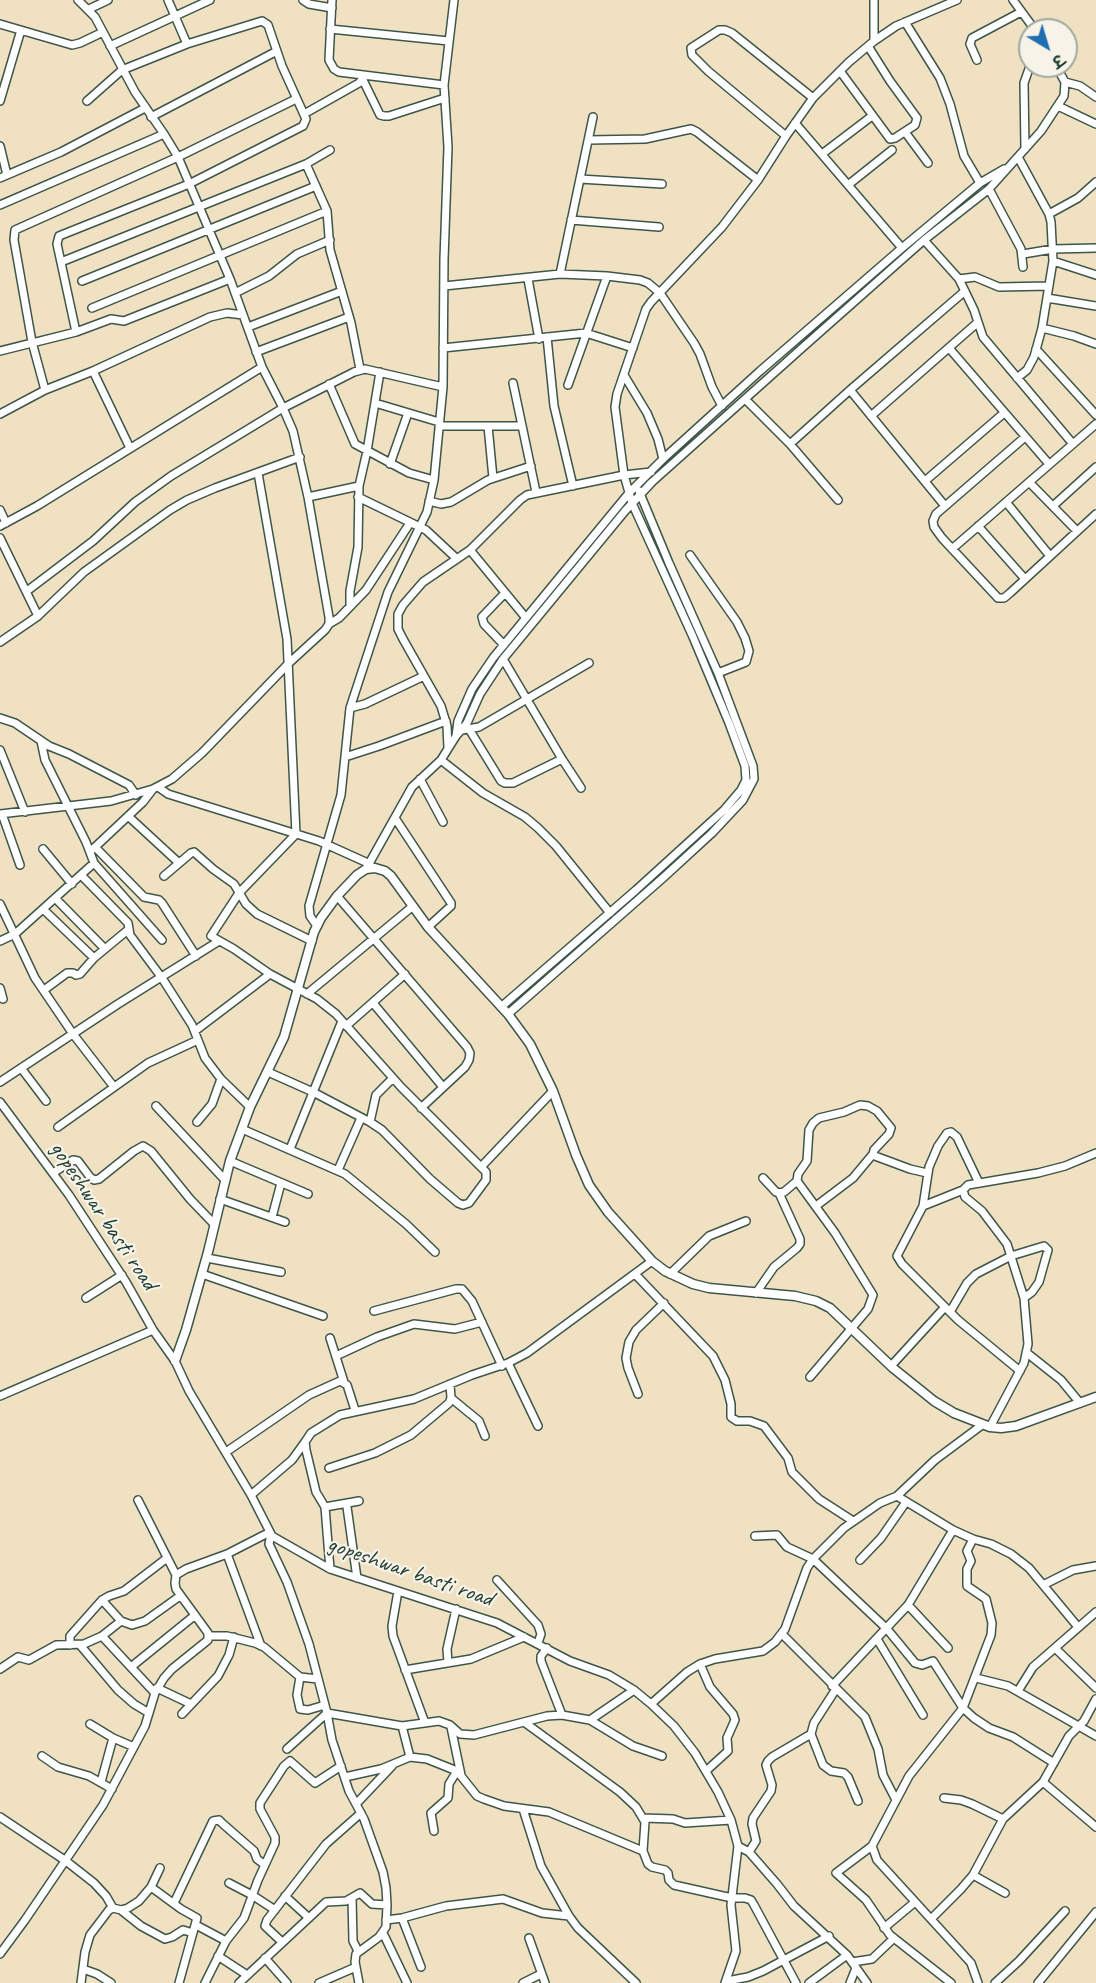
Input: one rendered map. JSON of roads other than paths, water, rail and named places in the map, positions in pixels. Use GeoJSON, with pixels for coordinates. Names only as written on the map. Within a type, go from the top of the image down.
{"type":"FeatureCollection","features":[{"type":"Feature","properties":{"kind":"street"},"geometry":{"type":"LineString","coordinates":[[78,0],[89,9],[122,70],[178,157],[230,279],[262,368],[293,430],[308,497],[329,624]]}},
{"type":"Feature","properties":{"kind":"street"},"geometry":{"type":"LineString","coordinates":[[89,9],[108,0]]}},
{"type":"Feature","properties":{"kind":"street"},"geometry":{"type":"LineString","coordinates":[[168,0],[187,44]]}},
{"type":"Feature","properties":{"kind":"street"},"geometry":{"type":"LineString","coordinates":[[110,46],[210,0]]}},
{"type":"Feature","properties":{"kind":"street"},"geometry":{"type":"LineString","coordinates":[[303,0],[309,4],[332,4],[331,65],[339,72],[444,85]]}},
{"type":"Feature","properties":{"kind":"street"},"geometry":{"type":"LineString","coordinates":[[317,926],[310,916],[309,906],[341,795],[350,708],[388,592],[421,528],[434,480],[443,387],[448,147],[444,85],[454,0]]}},
{"type":"Feature","properties":{"kind":"street"},"geometry":{"type":"LineString","coordinates":[[840,70],[890,139],[915,125],[917,118],[890,81],[871,43],[874,0]]}},
{"type":"Feature","properties":{"kind":"street"},"geometry":{"type":"LineString","coordinates":[[501,1007],[724,810],[741,790],[746,780],[747,772],[729,723],[632,503],[624,475],[615,407],[646,309],[722,227],[758,180],[813,98],[840,70],[871,43],[905,22],[957,0]]}},
{"type":"Feature","properties":{"kind":"street"},"geometry":{"type":"LineString","coordinates":[[1013,0],[1026,18]]}},
{"type":"Feature","properties":{"kind":"street"},"geometry":{"type":"LineString","coordinates":[[977,60],[970,44],[972,38],[1021,12]]}},
{"type":"Feature","properties":{"kind":"street"},"geometry":{"type":"LineString","coordinates":[[76,332],[57,244],[59,236],[189,184],[303,126],[306,119],[268,25],[262,21],[187,44],[122,70],[87,101]]}},
{"type":"Feature","properties":{"kind":"street"},"geometry":{"type":"LineString","coordinates":[[905,22],[943,85],[951,104],[964,156],[980,183]]}},
{"type":"Feature","properties":{"kind":"street"},"geometry":{"type":"LineString","coordinates":[[0,24],[72,45],[80,44],[103,32]]}},
{"type":"Feature","properties":{"kind":"street"},"geometry":{"type":"LineString","coordinates":[[330,29],[449,41]]}},
{"type":"Feature","properties":{"kind":"street"},"geometry":{"type":"LineString","coordinates":[[0,101],[21,30]]}},
{"type":"Feature","properties":{"kind":"street"},"geometry":{"type":"LineString","coordinates":[[786,136],[708,71],[692,55],[691,48],[719,30],[725,30],[732,33],[813,98]]}},
{"type":"Feature","properties":{"kind":"street"},"geometry":{"type":"LineString","coordinates":[[151,117],[277,51]]}},
{"type":"Feature","properties":{"kind":"street"},"geometry":{"type":"LineString","coordinates":[[365,77],[380,115],[389,116],[445,98]]}},
{"type":"Feature","properties":{"kind":"street"},"geometry":{"type":"LineString","coordinates":[[304,114],[365,77]]}},
{"type":"Feature","properties":{"kind":"street"},"geometry":{"type":"LineString","coordinates":[[1025,149],[1026,78]]}},
{"type":"Feature","properties":{"kind":"street"},"geometry":{"type":"LineString","coordinates":[[465,729],[488,679],[502,659],[640,494],[924,240],[989,189],[1041,131],[1058,106],[1064,96],[1065,82],[1063,78]]}},
{"type":"Feature","properties":{"kind":"street"},"geometry":{"type":"LineString","coordinates":[[1065,82],[1080,86],[1096,96]]}},
{"type":"Feature","properties":{"kind":"street"},"geometry":{"type":"LineString","coordinates":[[45,390],[32,342],[14,240],[15,230],[178,157],[296,99]]}},
{"type":"Feature","properties":{"kind":"street"},"geometry":{"type":"LineString","coordinates":[[1058,106],[1096,124]]}},
{"type":"Feature","properties":{"kind":"street"},"geometry":{"type":"LineString","coordinates":[[0,146],[4,176],[61,152],[145,108]]}},
{"type":"Feature","properties":{"kind":"street"},"geometry":{"type":"LineString","coordinates":[[822,154],[872,116]]}},
{"type":"Feature","properties":{"kind":"street"},"geometry":{"type":"LineString","coordinates":[[560,274],[593,117]]}},
{"type":"Feature","properties":{"kind":"street"},"geometry":{"type":"LineString","coordinates":[[795,123],[902,248]]}},
{"type":"Feature","properties":{"kind":"street"},"geometry":{"type":"LineString","coordinates":[[589,140],[645,139],[691,129],[758,180]]}},
{"type":"Feature","properties":{"kind":"street"},"geometry":{"type":"LineString","coordinates":[[905,132],[928,164]]}},
{"type":"Feature","properties":{"kind":"street"},"geometry":{"type":"LineString","coordinates":[[0,206],[164,134]]}},
{"type":"Feature","properties":{"kind":"street"},"geometry":{"type":"LineString","coordinates":[[62,262],[306,164],[330,150]]}},
{"type":"Feature","properties":{"kind":"street"},"geometry":{"type":"LineString","coordinates":[[848,185],[892,150]]}},
{"type":"Feature","properties":{"kind":"street"},"geometry":{"type":"LineString","coordinates":[[1017,378],[1031,365],[1036,349],[1042,328],[1053,261],[1049,214],[1018,157]]}},
{"type":"Feature","properties":{"kind":"street"},"geometry":{"type":"LineString","coordinates":[[306,164],[327,211],[330,240],[360,369]]}},
{"type":"Feature","properties":{"kind":"street"},"geometry":{"type":"LineString","coordinates":[[456,736],[458,721],[472,689],[504,645],[629,493],[722,406],[902,248],[980,183],[1009,166]]}},
{"type":"Feature","properties":{"kind":"street"},"geometry":{"type":"LineString","coordinates":[[580,180],[662,184]]}},
{"type":"Feature","properties":{"kind":"street"},"geometry":{"type":"LineString","coordinates":[[1049,214],[1078,198],[1095,184]]}},
{"type":"Feature","properties":{"kind":"street"},"geometry":{"type":"LineString","coordinates":[[82,281],[316,186]]}},
{"type":"Feature","properties":{"kind":"street"},"geometry":{"type":"LineString","coordinates":[[989,189],[1023,254],[1023,267]]}},
{"type":"Feature","properties":{"kind":"street"},"geometry":{"type":"LineString","coordinates":[[92,308],[327,211]]}},
{"type":"Feature","properties":{"kind":"street"},"geometry":{"type":"LineString","coordinates":[[572,220],[659,227]]}},
{"type":"Feature","properties":{"kind":"street"},"geometry":{"type":"LineString","coordinates":[[235,293],[269,276],[297,254],[330,240]]}},
{"type":"Feature","properties":{"kind":"street"},"geometry":{"type":"LineString","coordinates":[[924,240],[959,279],[974,310],[983,337],[1073,444]]}},
{"type":"Feature","properties":{"kind":"street"},"geometry":{"type":"LineString","coordinates":[[1023,254],[1053,249],[1096,248]]}},
{"type":"Feature","properties":{"kind":"street"},"geometry":{"type":"LineString","coordinates":[[1053,261],[1096,275]]}},
{"type":"Feature","properties":{"kind":"street"},"geometry":{"type":"LineString","coordinates":[[444,286],[560,274],[607,276],[648,283],[660,294],[694,343],[722,406]]}},
{"type":"Feature","properties":{"kind":"street"},"geometry":{"type":"LineString","coordinates":[[568,385],[607,276]]}},
{"type":"Feature","properties":{"kind":"street"},"geometry":{"type":"LineString","coordinates":[[959,279],[975,277],[993,286],[1049,286]]}},
{"type":"Feature","properties":{"kind":"street"},"geometry":{"type":"LineString","coordinates":[[0,351],[76,332],[111,320],[124,321],[230,279]]}},
{"type":"Feature","properties":{"kind":"street"},"geometry":{"type":"LineString","coordinates":[[528,279],[539,339]]}},
{"type":"Feature","properties":{"kind":"street"},"geometry":{"type":"LineString","coordinates":[[248,327],[342,291]]}},
{"type":"Feature","properties":{"kind":"street"},"geometry":{"type":"LineString","coordinates":[[790,444],[965,291]]}},
{"type":"Feature","properties":{"kind":"street"},"geometry":{"type":"LineString","coordinates":[[1047,298],[1096,306]]}},
{"type":"Feature","properties":{"kind":"street"},"geometry":{"type":"LineString","coordinates":[[0,414],[45,390],[93,371],[210,317],[227,313],[243,315]]}},
{"type":"Feature","properties":{"kind":"street"},"geometry":{"type":"LineString","coordinates":[[256,352],[349,317]]}},
{"type":"Feature","properties":{"kind":"street"},"geometry":{"type":"LineString","coordinates":[[871,416],[977,323]]}},
{"type":"Feature","properties":{"kind":"street"},"geometry":{"type":"LineString","coordinates":[[1042,328],[1096,344]]}},
{"type":"Feature","properties":{"kind":"street"},"geometry":{"type":"LineString","coordinates":[[443,348],[585,333],[633,348]]}},
{"type":"Feature","properties":{"kind":"street"},"geometry":{"type":"LineString","coordinates":[[547,338],[554,406],[573,486]]}},
{"type":"Feature","properties":{"kind":"street"},"geometry":{"type":"LineString","coordinates":[[949,348],[1049,464]]}},
{"type":"Feature","properties":{"kind":"street"},"geometry":{"type":"LineString","coordinates":[[1036,349],[1096,415]]}},
{"type":"Feature","properties":{"kind":"street"},"geometry":{"type":"LineString","coordinates":[[0,510],[3,524],[262,368]]}},
{"type":"Feature","properties":{"kind":"street"},"geometry":{"type":"LineString","coordinates":[[27,591],[93,542],[135,502],[171,476],[283,408],[360,369],[443,387]]}},
{"type":"Feature","properties":{"kind":"street"},"geometry":{"type":"LineString","coordinates":[[93,371],[130,448]]}},
{"type":"Feature","properties":{"kind":"street"},"geometry":{"type":"LineString","coordinates":[[350,606],[350,591],[358,547],[359,486],[380,372]]}},
{"type":"Feature","properties":{"kind":"street"},"geometry":{"type":"LineString","coordinates":[[624,375],[647,413],[656,433],[663,459]]}},
{"type":"Feature","properties":{"kind":"street"},"geometry":{"type":"LineString","coordinates":[[513,383],[536,492]]}},
{"type":"Feature","properties":{"kind":"street"},"geometry":{"type":"LineString","coordinates":[[330,384],[352,441],[358,447],[409,473],[434,480]]}},
{"type":"Feature","properties":{"kind":"street"},"geometry":{"type":"LineString","coordinates":[[850,390],[945,506]]}},
{"type":"Feature","properties":{"kind":"street"},"geometry":{"type":"LineString","coordinates":[[745,399],[790,444],[838,500]]}},
{"type":"Feature","properties":{"kind":"street"},"geometry":{"type":"LineString","coordinates":[[375,403],[439,424],[522,426]]}},
{"type":"Feature","properties":{"kind":"street"},"geometry":{"type":"LineString","coordinates":[[390,464],[408,413]]}},
{"type":"Feature","properties":{"kind":"street"},"geometry":{"type":"LineString","coordinates":[[925,481],[1004,413]]}},
{"type":"Feature","properties":{"kind":"street"},"geometry":{"type":"LineString","coordinates":[[952,549],[1096,424]]}},
{"type":"Feature","properties":{"kind":"street"},"geometry":{"type":"LineString","coordinates":[[488,426],[493,478]]}},
{"type":"Feature","properties":{"kind":"street"},"geometry":{"type":"LineString","coordinates":[[1025,437],[936,514],[933,526],[952,549],[998,598],[1004,598],[1096,514]]}},
{"type":"Feature","properties":{"kind":"street"},"geometry":{"type":"LineString","coordinates":[[0,642],[38,616],[84,572],[170,510],[187,500],[300,457]]}},
{"type":"Feature","properties":{"kind":"street"},"geometry":{"type":"LineString","coordinates":[[429,501],[441,504],[451,502],[493,478],[531,466]]}},
{"type":"Feature","properties":{"kind":"street"},"geometry":{"type":"LineString","coordinates":[[1053,506],[1096,467]]}},
{"type":"Feature","properties":{"kind":"street"},"geometry":{"type":"LineString","coordinates":[[448,748],[446,721],[441,706],[398,628],[398,614],[402,604],[423,582],[470,550],[520,500],[536,492],[651,471]]}},
{"type":"Feature","properties":{"kind":"street"},"geometry":{"type":"LineString","coordinates":[[258,473],[287,639],[296,834],[239,893],[212,933],[213,938],[234,949],[270,975],[327,1006],[421,1108],[486,1172],[486,1180],[469,1203],[463,1205],[458,1203],[436,1185],[382,1130],[313,1092],[268,1072]]}},
{"type":"Feature","properties":{"kind":"street"},"geometry":{"type":"LineString","coordinates":[[1029,482],[1077,531]]}},
{"type":"Feature","properties":{"kind":"street"},"geometry":{"type":"LineString","coordinates":[[308,497],[359,486]]}},
{"type":"Feature","properties":{"kind":"street"},"geometry":{"type":"LineString","coordinates":[[508,1014],[712,833],[743,800],[754,779],[753,766],[718,673],[636,486]]}},
{"type":"Feature","properties":{"kind":"street"},"geometry":{"type":"LineString","coordinates":[[358,497],[432,534],[457,559]]}},
{"type":"Feature","properties":{"kind":"street"},"geometry":{"type":"LineString","coordinates":[[1006,502],[1050,556]]}},
{"type":"Feature","properties":{"kind":"street"},"geometry":{"type":"LineString","coordinates":[[20,865],[1,814],[111,801],[156,788],[172,778],[202,753],[289,663],[329,624],[339,618],[374,580],[410,523]]}},
{"type":"Feature","properties":{"kind":"street"},"geometry":{"type":"LineString","coordinates":[[978,526],[1025,579]]}},
{"type":"Feature","properties":{"kind":"street"},"geometry":{"type":"LineString","coordinates":[[0,538],[38,616]]}},
{"type":"Feature","properties":{"kind":"street"},"geometry":{"type":"LineString","coordinates":[[470,550],[526,618]]}},
{"type":"Feature","properties":{"kind":"street"},"geometry":{"type":"LineString","coordinates":[[690,555],[736,622],[749,651],[746,662],[718,673]]}},
{"type":"Feature","properties":{"kind":"street"},"geometry":{"type":"LineString","coordinates":[[504,645],[484,624],[482,617],[505,593]]}},
{"type":"Feature","properties":{"kind":"street"},"geometry":{"type":"LineString","coordinates":[[502,659],[581,789]]}},
{"type":"Feature","properties":{"kind":"street"},"geometry":{"type":"LineString","coordinates":[[175,1361],[207,1258],[230,1161],[250,1107],[303,992],[312,941],[321,918],[337,896],[368,867],[412,787],[441,760],[456,736],[465,729],[479,727],[589,663]]}},
{"type":"Feature","properties":{"kind":"street"},"geometry":{"type":"LineString","coordinates":[[350,708],[365,704],[424,676]]}},
{"type":"Feature","properties":{"kind":"street"},"geometry":{"type":"LineString","coordinates":[[0,718],[15,723],[40,741],[129,786],[136,795]]}},
{"type":"Feature","properties":{"kind":"street"},"geometry":{"type":"LineString","coordinates":[[345,757],[446,721]]}},
{"type":"Feature","properties":{"kind":"street"},"geometry":{"type":"LineString","coordinates":[[465,729],[501,781],[505,783],[513,783],[562,759]]}},
{"type":"Feature","properties":{"kind":"street"},"geometry":{"type":"LineString","coordinates":[[40,741],[45,760],[68,807],[93,849],[144,897],[159,900],[162,903],[196,956]]}},
{"type":"Feature","properties":{"kind":"street"},"geometry":{"type":"LineString","coordinates":[[0,750],[25,812]]}},
{"type":"Feature","properties":{"kind":"street"},"geometry":{"type":"LineString","coordinates":[[441,760],[476,788],[538,828],[556,846],[610,913]]}},
{"type":"Feature","properties":{"kind":"street"},"geometry":{"type":"LineString","coordinates":[[420,779],[443,822]]}},
{"type":"Feature","properties":{"kind":"street"},"geometry":{"type":"LineString","coordinates":[[93,849],[156,788]]}},
{"type":"Feature","properties":{"kind":"street"},"geometry":{"type":"LineString","coordinates":[[156,788],[168,794],[327,844],[368,867],[385,871],[391,876],[428,927],[508,1014],[530,1044],[553,1091],[589,1185],[608,1212],[652,1261],[670,1274],[709,1288],[795,1296],[816,1301],[830,1308],[891,1366],[934,1401],[954,1413],[986,1426],[1002,1428],[1016,1426],[1096,1398]]}},
{"type":"Feature","properties":{"kind":"street"},"geometry":{"type":"LineString","coordinates":[[128,816],[179,863]]}},
{"type":"Feature","properties":{"kind":"street"},"geometry":{"type":"LineString","coordinates":[[395,818],[451,903],[451,906],[428,927]]}},
{"type":"Feature","properties":{"kind":"street"},"geometry":{"type":"LineString","coordinates":[[43,849],[72,884]]}},
{"type":"Feature","properties":{"kind":"street"},"geometry":{"type":"LineString","coordinates":[[93,849],[94,863],[162,940]]}},
{"type":"Feature","properties":{"kind":"street"},"geometry":{"type":"LineString","coordinates":[[164,876],[194,852],[234,884],[246,904],[257,914],[312,941]]}},
{"type":"Feature","properties":{"kind":"street"},"geometry":{"type":"LineString","coordinates":[[0,941],[15,934],[94,863]]}},
{"type":"Feature","properties":{"kind":"street"},"geometry":{"type":"LineString","coordinates":[[81,875],[126,920],[130,935],[162,978],[195,1031],[205,1058],[221,1079],[250,1107]]}},
{"type":"Feature","properties":{"kind":"street"},"geometry":{"type":"LineString","coordinates":[[337,896],[470,1053],[470,1060],[465,1067],[421,1108]]}},
{"type":"Feature","properties":{"kind":"street"},"geometry":{"type":"LineString","coordinates":[[55,898],[105,949]]}},
{"type":"Feature","properties":{"kind":"street"},"geometry":{"type":"LineString","coordinates":[[0,904],[29,968],[73,1034],[114,1087]]}},
{"type":"Feature","properties":{"kind":"street"},"geometry":{"type":"LineString","coordinates":[[303,992],[413,906]]}},
{"type":"Feature","properties":{"kind":"street"},"geometry":{"type":"LineString","coordinates":[[43,909],[94,958]]}},
{"type":"Feature","properties":{"kind":"street"},"geometry":{"type":"LineString","coordinates":[[44,990],[67,973],[80,974],[94,958],[129,929]]}},
{"type":"Feature","properties":{"kind":"street"},"geometry":{"type":"LineString","coordinates":[[0,1082],[219,941]]}},
{"type":"Feature","properties":{"kind":"street"},"geometry":{"type":"LineString","coordinates":[[290,1149],[344,1023],[373,1003],[405,974]]}},
{"type":"Feature","properties":{"kind":"street"},"geometry":{"type":"LineString","coordinates":[[195,1031],[270,975]]}},
{"type":"Feature","properties":{"kind":"street"},"geometry":{"type":"LineString","coordinates":[[0,988],[3,999]]}},
{"type":"Feature","properties":{"kind":"street"},"geometry":{"type":"LineString","coordinates":[[373,1003],[443,1087]]}},
{"type":"Feature","properties":{"kind":"street"},"geometry":{"type":"LineString","coordinates":[[58,1127],[148,1063],[198,1040]]}},
{"type":"Feature","properties":{"kind":"street"},"geometry":{"type":"LineString","coordinates":[[21,1068],[46,1101]]}},
{"type":"Feature","properties":{"kind":"street"},"geometry":{"type":"LineString","coordinates":[[370,1122],[376,1095],[393,1078]]}},
{"type":"Feature","properties":{"kind":"street"},"geometry":{"type":"LineString","coordinates":[[197,1122],[212,1104],[221,1079]]}},
{"type":"Feature","properties":{"kind":"street"},"geometry":{"type":"LineString","coordinates":[[481,1167],[553,1091]]}},
{"type":"Feature","properties":{"kind":"street","name":"gopeshwar basti road"},"geometry":{"type":"LineString","coordinates":[[0,1102],[53,1173],[122,1275],[153,1330],[175,1361],[189,1391],[252,1496],[271,1534],[330,1569],[497,1623],[570,1661],[609,1675],[634,1690],[674,1726],[718,1792],[731,1820],[738,1846],[732,1898],[736,1951],[726,1982]]}},
{"type":"Feature","properties":{"kind":"street"},"geometry":{"type":"LineString","coordinates":[[810,1377],[868,1309],[873,1295],[816,1206],[797,1181],[798,1174],[807,1161],[809,1130],[819,1118],[844,1112],[860,1105],[877,1111],[891,1128],[889,1134],[853,1178],[816,1206]]}},
{"type":"Feature","properties":{"kind":"street"},"geometry":{"type":"LineString","coordinates":[[156,1106],[225,1180]]}},
{"type":"Feature","properties":{"kind":"street"},"geometry":{"type":"LineString","coordinates":[[338,1170],[361,1118]]}},
{"type":"Feature","properties":{"kind":"street"},"geometry":{"type":"LineString","coordinates":[[242,1128],[338,1170],[361,1185],[435,1252]]}},
{"type":"Feature","properties":{"kind":"street"},"geometry":{"type":"LineString","coordinates":[[979,1183],[957,1137],[951,1132],[947,1133],[938,1146],[927,1173],[923,1206],[897,1256],[902,1264],[948,1310],[1020,1371]]}},
{"type":"Feature","properties":{"kind":"street"},"geometry":{"type":"LineString","coordinates":[[53,1173],[73,1160],[78,1161],[94,1180],[99,1179],[143,1146],[151,1151],[214,1224]]}},
{"type":"Feature","properties":{"kind":"street"},"geometry":{"type":"LineString","coordinates":[[923,1206],[963,1190],[968,1185],[1038,1173],[1065,1166],[1096,1153]]}},
{"type":"Feature","properties":{"kind":"street"},"geometry":{"type":"LineString","coordinates":[[873,1154],[927,1173]]}},
{"type":"Feature","properties":{"kind":"street"},"geometry":{"type":"LineString","coordinates":[[230,1161],[308,1194]]}},
{"type":"Feature","properties":{"kind":"street"},"geometry":{"type":"LineString","coordinates":[[756,1293],[774,1267],[800,1244],[800,1239],[779,1193],[764,1178]]}},
{"type":"Feature","properties":{"kind":"street"},"geometry":{"type":"LineString","coordinates":[[779,1193],[784,1192],[797,1181]]}},
{"type":"Feature","properties":{"kind":"street"},"geometry":{"type":"LineString","coordinates":[[272,1217],[281,1183]]}},
{"type":"Feature","properties":{"kind":"street"},"geometry":{"type":"LineString","coordinates":[[651,1704],[687,1672],[700,1664],[715,1659],[763,1651],[775,1642],[782,1634],[807,1568],[813,1559],[853,1521],[880,1503],[897,1496],[935,1460],[986,1426],[1020,1371],[1027,1353],[1024,1298],[1011,1256],[1002,1236],[982,1212],[965,1197],[963,1190]]}},
{"type":"Feature","properties":{"kind":"street"},"geometry":{"type":"LineString","coordinates":[[220,1199],[285,1222]]}},
{"type":"Feature","properties":{"kind":"street"},"geometry":{"type":"LineString","coordinates":[[670,1274],[709,1236],[746,1221]]}},
{"type":"Feature","properties":{"kind":"street"},"geometry":{"type":"LineString","coordinates":[[891,1366],[948,1310],[970,1279],[1011,1256],[1044,1246],[1048,1250],[1039,1282],[1024,1298]]}},
{"type":"Feature","properties":{"kind":"street"},"geometry":{"type":"LineString","coordinates":[[207,1258],[281,1272]]}},
{"type":"Feature","properties":{"kind":"street"},"geometry":{"type":"LineString","coordinates":[[252,1496],[291,1460],[311,1433],[340,1414],[414,1399],[472,1375],[505,1365],[526,1353],[652,1261]]}},
{"type":"Feature","properties":{"kind":"street"},"geometry":{"type":"LineString","coordinates":[[202,1274],[323,1316]]}},
{"type":"Feature","properties":{"kind":"street"},"geometry":{"type":"LineString","coordinates":[[635,1274],[713,1356],[725,1380],[731,1404],[731,1418],[764,1426],[788,1458],[792,1472],[819,1499],[853,1521]]}},
{"type":"Feature","properties":{"kind":"street"},"geometry":{"type":"LineString","coordinates":[[86,1298],[122,1275]]}},
{"type":"Feature","properties":{"kind":"street"},"geometry":{"type":"LineString","coordinates":[[374,1311],[462,1289],[472,1301],[538,1426]]}},
{"type":"Feature","properties":{"kind":"street"},"geometry":{"type":"LineString","coordinates":[[638,1394],[626,1358],[629,1342],[636,1330],[664,1303]]}},
{"type":"Feature","properties":{"kind":"street"},"geometry":{"type":"LineString","coordinates":[[336,1356],[377,1337],[414,1324],[455,1329],[482,1322]]}},
{"type":"Feature","properties":{"kind":"street"},"geometry":{"type":"LineString","coordinates":[[0,1396],[153,1330]]}},
{"type":"Feature","properties":{"kind":"street"},"geometry":{"type":"LineString","coordinates":[[330,1338],[355,1410]]}},
{"type":"Feature","properties":{"kind":"street"},"geometry":{"type":"LineString","coordinates":[[1027,1353],[1056,1375],[1080,1403]]}},
{"type":"Feature","properties":{"kind":"street"},"geometry":{"type":"LineString","coordinates":[[226,1452],[309,1395],[340,1381],[344,1383]]}},
{"type":"Feature","properties":{"kind":"street"},"geometry":{"type":"LineString","coordinates":[[329,1468],[375,1453],[404,1440],[449,1403],[452,1398],[450,1384]]}},
{"type":"Feature","properties":{"kind":"street"},"geometry":{"type":"LineString","coordinates":[[452,1398],[475,1416],[485,1436]]}},
{"type":"Feature","properties":{"kind":"street"},"geometry":{"type":"LineString","coordinates":[[305,1442],[316,1492],[325,1507],[330,1569]]}},
{"type":"Feature","properties":{"kind":"street"},"geometry":{"type":"LineString","coordinates":[[897,1496],[952,1530],[1011,1554],[1029,1568],[1078,1627]]}},
{"type":"Feature","properties":{"kind":"street"},"geometry":{"type":"LineString","coordinates":[[138,1500],[176,1575],[175,1582],[180,1596],[209,1636]]}},
{"type":"Feature","properties":{"kind":"street"},"geometry":{"type":"LineString","coordinates":[[325,1507],[358,1501]]}},
{"type":"Feature","properties":{"kind":"street"},"geometry":{"type":"LineString","coordinates":[[860,1560],[881,1538],[906,1502]]}},
{"type":"Feature","properties":{"kind":"street"},"geometry":{"type":"LineString","coordinates":[[347,1507],[357,1578]]}},
{"type":"Feature","properties":{"kind":"street"},"geometry":{"type":"LineString","coordinates":[[858,1801],[848,1777],[844,1773],[831,1771],[823,1765],[811,1734],[814,1723],[834,1687],[908,1605],[952,1530]]}},
{"type":"Feature","properties":{"kind":"street"},"geometry":{"type":"LineString","coordinates":[[176,1575],[271,1534]]}},
{"type":"Feature","properties":{"kind":"street"},"geometry":{"type":"LineString","coordinates":[[271,1534],[269,1544],[295,1603],[318,1679],[332,1740],[383,1872],[387,1905],[383,1933],[407,1983]]}},
{"type":"Feature","properties":{"kind":"street"},"geometry":{"type":"LineString","coordinates":[[755,1536],[777,1535],[787,1547],[813,1559],[887,1629],[915,1663],[922,1665],[933,1662],[963,1708],[974,1718],[989,1728],[1013,1737],[1054,1763]]}},
{"type":"Feature","properties":{"kind":"street"},"geometry":{"type":"LineString","coordinates":[[951,1983],[894,1938],[884,1928],[866,1900],[836,1873],[872,1846],[909,1776],[963,1708],[976,1678],[992,1630],[986,1599],[967,1586],[967,1569],[971,1561],[967,1551],[973,1539]]}},
{"type":"Feature","properties":{"kind":"street"},"geometry":{"type":"LineString","coordinates":[[227,1554],[261,1646]]}},
{"type":"Feature","properties":{"kind":"street"},"geometry":{"type":"LineString","coordinates":[[70,1645],[70,1635],[102,1600],[124,1591],[167,1558]]}},
{"type":"Feature","properties":{"kind":"street"},"geometry":{"type":"LineString","coordinates":[[1043,1585],[1073,1570],[1096,1566]]}},
{"type":"Feature","properties":{"kind":"street"},"geometry":{"type":"LineString","coordinates":[[497,1580],[538,1625],[541,1634],[538,1643]]}},
{"type":"Feature","properties":{"kind":"street"},"geometry":{"type":"LineString","coordinates":[[398,1591],[392,1626],[396,1646],[424,1723]]}},
{"type":"Feature","properties":{"kind":"street"},"geometry":{"type":"LineString","coordinates":[[102,1600],[121,1621],[132,1625],[140,1624],[180,1596]]}},
{"type":"Feature","properties":{"kind":"street"},"geometry":{"type":"LineString","coordinates":[[908,1605],[948,1648]]}},
{"type":"Feature","properties":{"kind":"street"},"geometry":{"type":"LineString","coordinates":[[448,1663],[447,1649],[456,1609]]}},
{"type":"Feature","properties":{"kind":"street"},"geometry":{"type":"LineString","coordinates":[[1018,1691],[1033,1668],[1096,1612]]}},
{"type":"Feature","properties":{"kind":"street"},"geometry":{"type":"LineString","coordinates":[[131,1667],[194,1616]]}},
{"type":"Feature","properties":{"kind":"street"},"geometry":{"type":"LineString","coordinates":[[0,1669],[18,1657],[29,1660],[56,1645],[80,1645],[102,1636],[121,1621]]}},
{"type":"Feature","properties":{"kind":"street"},"geometry":{"type":"LineString","coordinates":[[782,1634],[865,1717],[878,1749],[883,1775],[897,1800]]}},
{"type":"Feature","properties":{"kind":"street"},"geometry":{"type":"LineString","coordinates":[[102,1636],[156,1691],[190,1704]]}},
{"type":"Feature","properties":{"kind":"street"},"geometry":{"type":"LineString","coordinates":[[209,1636],[234,1637],[261,1646],[300,1677],[318,1679]]}},
{"type":"Feature","properties":{"kind":"street"},"geometry":{"type":"LineString","coordinates":[[0,1954],[66,1861],[112,1789],[145,1726],[156,1691],[172,1669],[204,1644],[209,1636]]}},
{"type":"Feature","properties":{"kind":"street"},"geometry":{"type":"LineString","coordinates":[[182,1714],[218,1676],[229,1655],[234,1637]]}},
{"type":"Feature","properties":{"kind":"street"},"geometry":{"type":"LineString","coordinates":[[405,1670],[471,1659],[524,1637]]}},
{"type":"Feature","properties":{"kind":"street"},"geometry":{"type":"LineString","coordinates":[[877,1639],[923,1715]]}},
{"type":"Feature","properties":{"kind":"street"},"geometry":{"type":"LineString","coordinates":[[80,1645],[118,1690],[149,1713]]}},
{"type":"Feature","properties":{"kind":"street"},"geometry":{"type":"LineString","coordinates":[[547,1648],[541,1656],[541,1661],[562,1715]]}},
{"type":"Feature","properties":{"kind":"street"},"geometry":{"type":"LineString","coordinates":[[1055,1648],[1096,1688]]}},
{"type":"Feature","properties":{"kind":"street"},"geometry":{"type":"LineString","coordinates":[[700,1664],[710,1687],[733,1714],[735,1720],[727,1738],[728,1751],[706,1771]]}},
{"type":"Feature","properties":{"kind":"street"},"geometry":{"type":"LineString","coordinates":[[300,1677],[297,1695],[300,1709],[308,1710],[325,1705]]}},
{"type":"Feature","properties":{"kind":"street"},"geometry":{"type":"LineString","coordinates":[[976,1678],[1008,1686],[1096,1736]]}},
{"type":"Feature","properties":{"kind":"street"},"geometry":{"type":"LineString","coordinates":[[590,1720],[634,1690]]}},
{"type":"Feature","properties":{"kind":"street"},"geometry":{"type":"LineString","coordinates":[[931,1919],[973,1875],[1003,1819],[1043,1782],[1069,1736],[1080,1726],[1096,1699]]}},
{"type":"Feature","properties":{"kind":"street"},"geometry":{"type":"LineString","coordinates":[[327,1713],[402,1726],[439,1721],[450,1725],[460,1734],[474,1735],[547,1716],[562,1715],[590,1720],[633,1746],[662,1756]]}},
{"type":"Feature","properties":{"kind":"street"},"geometry":{"type":"LineString","coordinates":[[287,1749],[327,1713]]}},
{"type":"Feature","properties":{"kind":"street"},"geometry":{"type":"LineString","coordinates":[[524,1722],[620,1792],[636,1807],[643,1818],[645,1828],[642,1851],[648,1864],[665,1870],[674,1885],[751,1900],[795,1983]]}},
{"type":"Feature","properties":{"kind":"street"},"geometry":{"type":"LineString","coordinates":[[90,1724],[134,1747]]}},
{"type":"Feature","properties":{"kind":"street"},"geometry":{"type":"LineString","coordinates":[[450,1725],[459,1773]]}},
{"type":"Feature","properties":{"kind":"street"},"geometry":{"type":"LineString","coordinates":[[402,1726],[410,1757]]}},
{"type":"Feature","properties":{"kind":"street"},"geometry":{"type":"LineString","coordinates":[[749,1852],[756,1841],[753,1818],[771,1791],[772,1785],[766,1765],[768,1761],[811,1734]]}},
{"type":"Feature","properties":{"kind":"street"},"geometry":{"type":"LineString","coordinates":[[101,1782],[113,1738]]}},
{"type":"Feature","properties":{"kind":"street"},"geometry":{"type":"LineString","coordinates":[[42,1756],[58,1767],[89,1776],[112,1789]]}},
{"type":"Feature","properties":{"kind":"street"},"geometry":{"type":"LineString","coordinates":[[345,1776],[381,1769],[410,1757],[427,1758],[459,1773],[477,1796],[504,1806],[549,1812],[642,1851]]}},
{"type":"Feature","properties":{"kind":"street"},"geometry":{"type":"LineString","coordinates":[[205,1983],[225,1941],[244,1918],[275,1843],[275,1838],[260,1809],[261,1803],[284,1766],[290,1761],[315,1783],[341,1766]]}},
{"type":"Feature","properties":{"kind":"street"},"geometry":{"type":"LineString","coordinates":[[356,1804],[396,1762]]}},
{"type":"Feature","properties":{"kind":"street"},"geometry":{"type":"LineString","coordinates":[[434,1831],[431,1813],[448,1798],[449,1784],[459,1773]]}},
{"type":"Feature","properties":{"kind":"street"},"geometry":{"type":"LineString","coordinates":[[1043,1782],[1096,1827]]}},
{"type":"Feature","properties":{"kind":"street"},"geometry":{"type":"LineString","coordinates":[[944,1798],[961,1800],[1003,1819]]}},
{"type":"Feature","properties":{"kind":"street"},"geometry":{"type":"LineString","coordinates":[[523,1809],[541,1866],[569,1917],[636,1983]]}},
{"type":"Feature","properties":{"kind":"street"},"geometry":{"type":"LineString","coordinates":[[282,1942],[265,1926],[267,1920],[326,1844],[361,1813]]}},
{"type":"Feature","properties":{"kind":"street"},"geometry":{"type":"LineString","coordinates":[[0,1817],[66,1861],[94,1883],[117,1909],[141,1926],[165,1939],[183,1930],[193,1933]]}},
{"type":"Feature","properties":{"kind":"street"},"geometry":{"type":"LineString","coordinates":[[643,1818],[673,1819],[685,1823],[731,1820]]}},
{"type":"Feature","properties":{"kind":"street"},"geometry":{"type":"LineString","coordinates":[[174,1903],[213,1821],[219,1820],[254,1851],[257,1859],[265,1865]]}},
{"type":"Feature","properties":{"kind":"street"},"geometry":{"type":"LineString","coordinates":[[738,1846],[749,1852],[794,1906],[829,1936],[852,1961],[867,1983]]}},
{"type":"Feature","properties":{"kind":"street"},"geometry":{"type":"LineString","coordinates":[[872,1846],[877,1860],[971,1963],[978,1983]]}},
{"type":"Feature","properties":{"kind":"street"},"geometry":{"type":"LineString","coordinates":[[81,1983],[87,1941],[105,1914],[117,1909],[128,1908],[139,1901],[151,1887],[160,1868]]}},
{"type":"Feature","properties":{"kind":"street"},"geometry":{"type":"LineString","coordinates":[[973,1875],[1005,1893]]}},
{"type":"Feature","properties":{"kind":"street"},"geometry":{"type":"LineString","coordinates":[[229,1883],[275,1910]]}},
{"type":"Feature","properties":{"kind":"street"},"geometry":{"type":"LineString","coordinates":[[151,1887],[197,1918],[179,1983]]}},
{"type":"Feature","properties":{"kind":"street"},"geometry":{"type":"LineString","coordinates":[[239,1983],[326,1902],[352,1898],[360,1893],[372,1904],[387,1905]]}},
{"type":"Feature","properties":{"kind":"street"},"geometry":{"type":"LineString","coordinates":[[285,1896],[309,1918]]}},
{"type":"Feature","properties":{"kind":"street"},"geometry":{"type":"LineString","coordinates":[[352,1898],[353,1941],[358,1951]]}},
{"type":"Feature","properties":{"kind":"street"},"geometry":{"type":"LineString","coordinates":[[386,1920],[447,1906],[503,1899],[542,1913],[569,1917]]}},
{"type":"Feature","properties":{"kind":"street"},"geometry":{"type":"LineString","coordinates":[[884,1928],[915,1902]]}},
{"type":"Feature","properties":{"kind":"street"},"geometry":{"type":"LineString","coordinates":[[995,1983],[1019,1961],[1065,1911]]}},
{"type":"Feature","properties":{"kind":"street"},"geometry":{"type":"LineString","coordinates":[[1038,1983],[1096,1912]]}},
{"type":"Feature","properties":{"kind":"street"},"geometry":{"type":"LineString","coordinates":[[402,1918],[421,1967]]}},
{"type":"Feature","properties":{"kind":"street"},"geometry":{"type":"LineString","coordinates":[[196,1925],[225,1941]]}},
{"type":"Feature","properties":{"kind":"street"},"geometry":{"type":"LineString","coordinates":[[359,1983],[355,1958],[358,1951],[383,1933]]}},
{"type":"Feature","properties":{"kind":"street"},"geometry":{"type":"LineString","coordinates":[[726,1982],[748,1977],[829,1936]]}},
{"type":"Feature","properties":{"kind":"street"},"geometry":{"type":"LineString","coordinates":[[529,1938],[545,1983]]}},
{"type":"Feature","properties":{"kind":"street"},"geometry":{"type":"LineString","coordinates":[[809,1983],[852,1961],[872,1959],[894,1938]]}},
{"type":"Feature","properties":{"kind":"street"},"geometry":{"type":"LineString","coordinates":[[218,1956],[248,1975]]}},
{"type":"Feature","properties":{"kind":"street"},"geometry":{"type":"LineString","coordinates":[[265,1958],[287,1983]]}},
{"type":"Feature","properties":{"kind":"street"},"geometry":{"type":"LineString","coordinates":[[850,1983],[852,1961]]}},
{"type":"Feature","properties":{"kind":"street"},"geometry":{"type":"LineString","coordinates":[[319,1983],[356,1967]]}},
{"type":"Feature","properties":{"kind":"street"},"geometry":{"type":"LineString","coordinates":[[83,1969],[111,1983]]}},
{"type":"Feature","properties":{"kind":"street"},"geometry":{"type":"LineString","coordinates":[[523,1983],[541,1974]]}}]}
